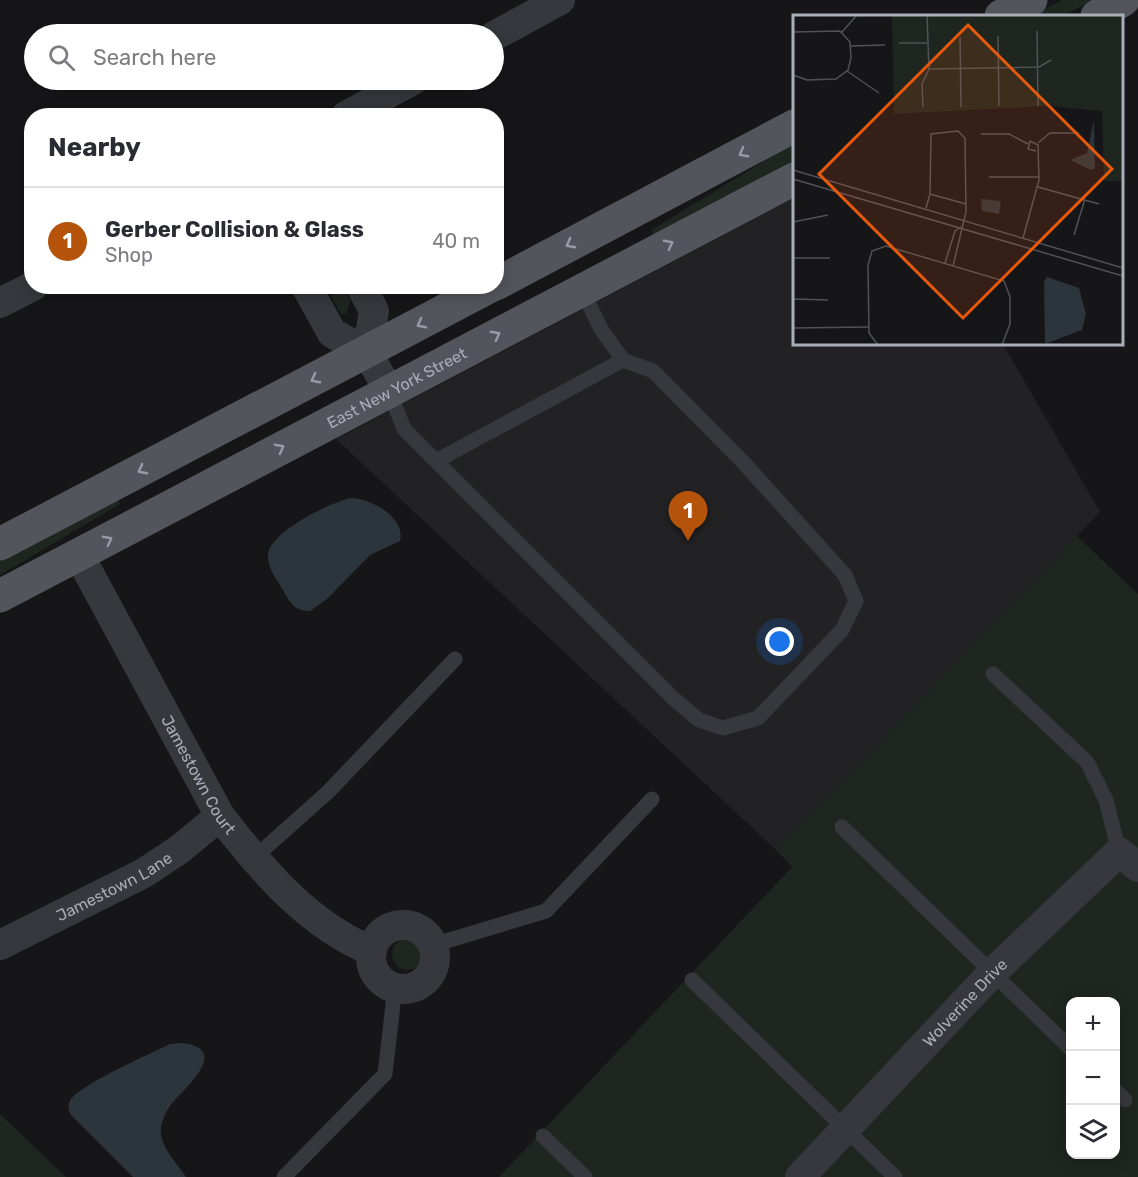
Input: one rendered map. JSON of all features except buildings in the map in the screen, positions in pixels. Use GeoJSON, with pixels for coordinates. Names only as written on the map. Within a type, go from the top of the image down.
{"type":"FeatureCollection","features":[{"type":"Feature","properties":{"kind":"main road"},"geometry":{"type":"LineString","coordinates":[[1003,15],[1031,0]]}},
{"type":"Feature","properties":{"kind":"main road"},"geometry":{"type":"LineString","coordinates":[[1099,15],[1123,0]]}},
{"type":"Feature","properties":{"kind":"main road"},"geometry":{"type":"LineString","coordinates":[[504,280],[793,127]]}},
{"type":"Feature","properties":{"kind":"main road","name":"East New York Street"},"geometry":{"type":"LineString","coordinates":[[0,596],[793,180]]}},
{"type":"Feature","properties":{"kind":"main road"},"geometry":{"type":"LineString","coordinates":[[0,544],[476,294]]}},
{"type":"Feature","properties":{"kind":"street"},"geometry":{"type":"LineString","coordinates":[[504,31],[560,0]]}},
{"type":"Feature","properties":{"kind":"street"},"geometry":{"type":"LineString","coordinates":[[361,108],[394,90]]}},
{"type":"Feature","properties":{"kind":"street"},"geometry":{"type":"LineString","coordinates":[[0,303],[24,291]]}},
{"type":"Feature","properties":{"kind":"street"},"geometry":{"type":"LineString","coordinates":[[310,294],[332,333],[367,352],[389,391]]}},
{"type":"Feature","properties":{"kind":"street"},"geometry":{"type":"LineString","coordinates":[[365,294],[374,311],[367,352]]}},
{"type":"Feature","properties":{"kind":"street","name":"Jamestown Court"},"geometry":{"type":"LineString","coordinates":[[79,555],[220,816],[254,858],[303,909],[326,928],[372,951]]}},
{"type":"Feature","properties":{"kind":"street","name":"Jamestown Lane"},"geometry":{"type":"LineString","coordinates":[[0,945],[144,873],[180,849],[220,816]]}},
{"type":"Feature","properties":{"kind":"street","name":"Wolverine Drive"},"geometry":{"type":"LineString","coordinates":[[800,1177],[993,972],[1129,860]]}},
{"type":"Feature","properties":{"kind":"street"},"geometry":{"type":"LineString","coordinates":[[400,925],[420,929],[433,945],[434,965],[430,974],[415,986],[395,987],[379,978],[374,969],[372,951],[382,933],[400,925]]}},
{"type":"Feature","properties":{"kind":"lane"},"geometry":{"type":"LineString","coordinates":[[389,391],[404,429],[674,699],[699,720],[723,728],[758,718],[842,630],[856,601],[845,575],[743,462],[653,371],[623,360],[601,329],[582,290]]}},
{"type":"Feature","properties":{"kind":"lane"},"geometry":{"type":"LineString","coordinates":[[436,461],[623,360]]}},
{"type":"Feature","properties":{"kind":"lane"},"geometry":{"type":"LineString","coordinates":[[254,858],[328,792],[455,659]]}},
{"type":"Feature","properties":{"kind":"lane"},"geometry":{"type":"LineString","coordinates":[[993,674],[1086,762],[1106,800],[1129,860]]}},
{"type":"Feature","properties":{"kind":"lane"},"geometry":{"type":"LineString","coordinates":[[433,945],[546,911],[652,799]]}},
{"type":"Feature","properties":{"kind":"lane"},"geometry":{"type":"LineString","coordinates":[[842,827],[1066,1043]]}},
{"type":"Feature","properties":{"kind":"lane"},"geometry":{"type":"LineString","coordinates":[[692,980],[895,1177]]}},
{"type":"Feature","properties":{"kind":"lane"},"geometry":{"type":"LineString","coordinates":[[284,1177],[385,1074],[395,987]]}},
{"type":"Feature","properties":{"kind":"lane"},"geometry":{"type":"LineString","coordinates":[[543,1136],[585,1177]]}},
{"type":"Feature","properties":{"kind":"shaded area"},"geometry":{"type":"Polygon","coordinates":[[[1062,0],[1092,0],[1066,15],[1034,15],[1062,0]]]}},
{"type":"Feature","properties":{"kind":"shaded area"},"geometry":{"type":"Polygon","coordinates":[[[793,144],[793,163],[654,235],[651,230],[793,144]]]}},
{"type":"Feature","properties":{"kind":"shaded area"},"geometry":{"type":"Polygon","coordinates":[[[793,199],[793,345],[1004,345],[1100,512],[776,850],[336,439],[793,199]]]}},
{"type":"Feature","properties":{"kind":"shaded area"},"geometry":{"type":"Polygon","coordinates":[[[330,294],[347,294],[350,301],[346,314],[341,314],[330,294]]]}},
{"type":"Feature","properties":{"kind":"shaded area"},"geometry":{"type":"Polygon","coordinates":[[[117,498],[120,504],[0,575],[0,560],[117,498]]]}},
{"type":"Feature","properties":{"kind":"shaded area"},"geometry":{"type":"Polygon","coordinates":[[[350,498],[367,501],[385,510],[398,524],[400,541],[370,555],[327,599],[310,611],[300,610],[291,602],[271,570],[268,561],[270,548],[277,538],[301,520],[350,498]]]}},
{"type":"Feature","properties":{"kind":"shaded area"},"geometry":{"type":"Polygon","coordinates":[[[1077,536],[1138,594],[1138,1177],[499,1177],[792,867],[776,850],[1077,536]]]}},
{"type":"Feature","properties":{"kind":"shaded area"},"geometry":{"type":"Polygon","coordinates":[[[408,938],[419,943],[424,954],[419,965],[408,970],[397,965],[392,954],[397,943],[408,938]]]}},
{"type":"Feature","properties":{"kind":"shaded area"},"geometry":{"type":"Polygon","coordinates":[[[182,1043],[197,1047],[204,1053],[204,1062],[200,1071],[167,1111],[162,1122],[161,1135],[169,1154],[186,1177],[133,1177],[71,1115],[69,1103],[76,1094],[116,1070],[170,1044],[182,1043]]]}},
{"type":"Feature","properties":{"kind":"shaded area"},"geometry":{"type":"Polygon","coordinates":[[[0,1114],[66,1177],[0,1177],[0,1114]]]}},
{"type":"Feature","properties":{"kind":"place","name":"Gerber Collision & Glass"},"geometry":{"type":"Point","coordinates":[688,541]}}]}
